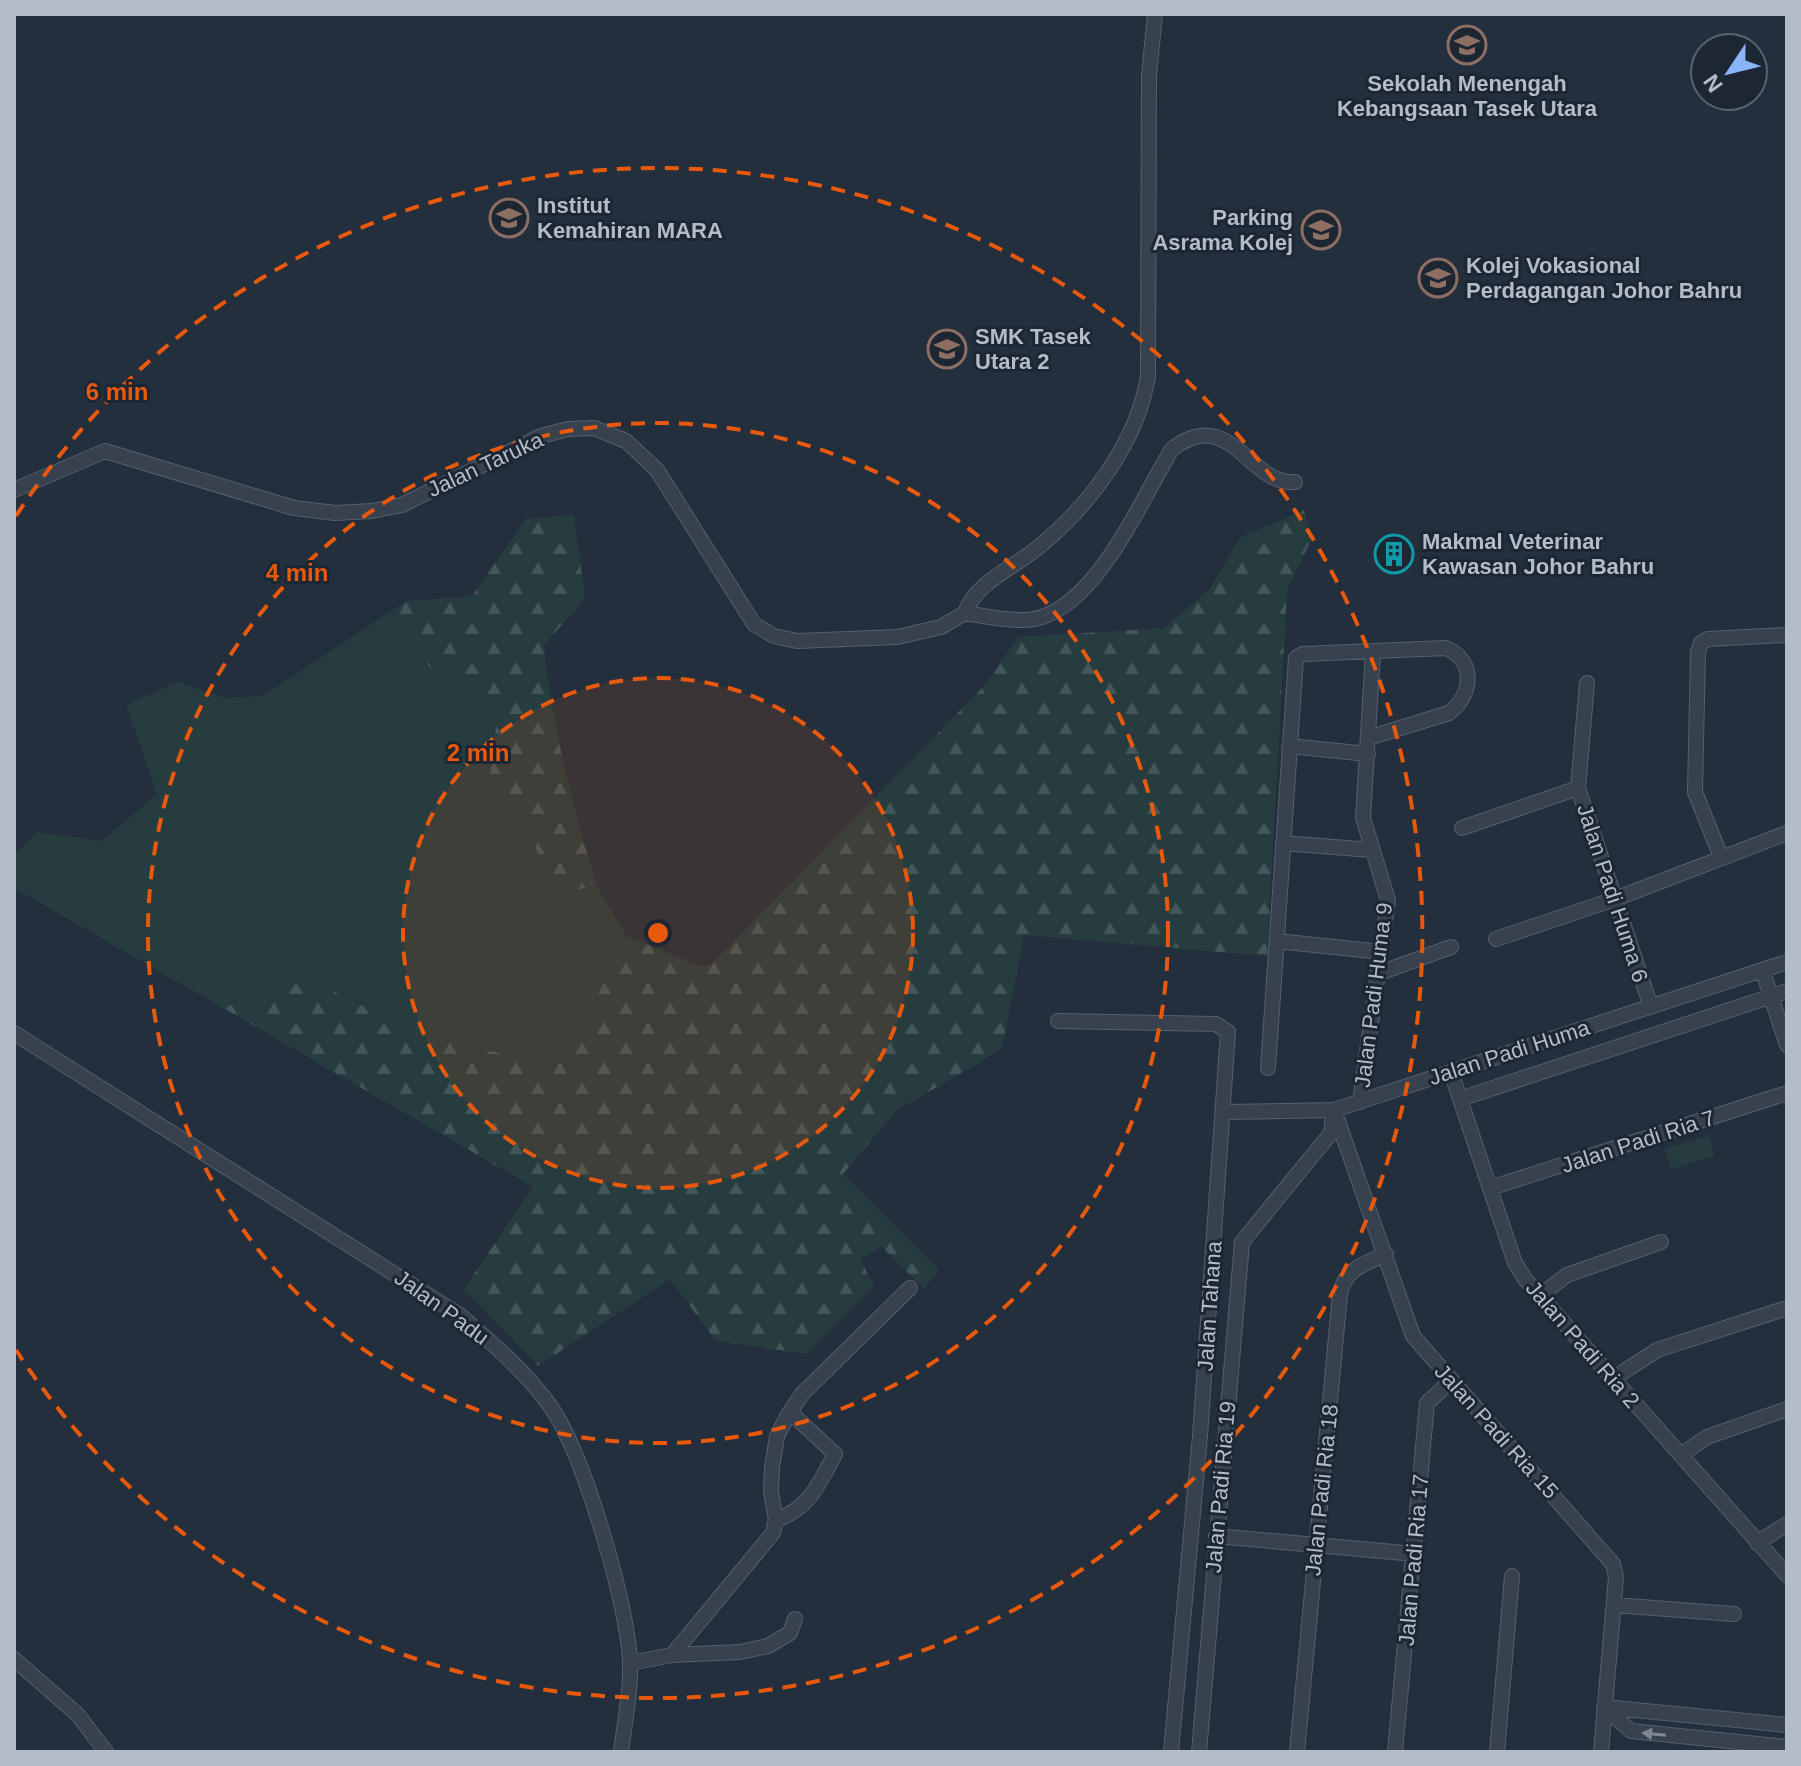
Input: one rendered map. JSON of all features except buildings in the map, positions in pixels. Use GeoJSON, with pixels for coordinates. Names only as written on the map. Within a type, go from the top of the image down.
{"type":"FeatureCollection","features":[{"type":"Feature","properties":{"kind":"street"},"geometry":{"type":"LineString","coordinates":[[1155,14],[1149,75],[1148,376],[1143,403],[1117,458],[1061,528],[1017,564],[975,592],[965,613],[1028,620],[1055,612],[1074,598],[1115,551],[1165,460],[1184,440],[1206,437],[1234,443],[1259,469],[1283,483],[1295,482]]}},
{"type":"Feature","properties":{"kind":"street","name":"Jalan Taruka"},"geometry":{"type":"LineString","coordinates":[[14,490],[105,451],[140,459],[197,481],[294,508],[335,513],[372,511],[402,505],[541,436],[568,429],[594,428],[626,441],[657,470],[754,624],[774,636],[797,641],[897,637],[941,627],[965,613]]}},
{"type":"Feature","properties":{"kind":"street"},"geometry":{"type":"LineString","coordinates":[[1721,857],[1695,792],[1696,671],[1701,643],[1708,639],[1787,635]]}},
{"type":"Feature","properties":{"kind":"street"},"geometry":{"type":"LineString","coordinates":[[1268,1068],[1289,746],[1298,656],[1446,648],[1462,655],[1467,665],[1466,690],[1460,705],[1449,713],[1368,738]]}},
{"type":"Feature","properties":{"kind":"street","name":"Jalan Padi Huma 9"},"geometry":{"type":"LineString","coordinates":[[1360,1102],[1388,900],[1363,818],[1373,652]]}},
{"type":"Feature","properties":{"kind":"street","name":"Jalan Padi Huma 6"},"geometry":{"type":"LineString","coordinates":[[1587,683],[1578,788],[1651,1007]]}},
{"type":"Feature","properties":{"kind":"street"},"geometry":{"type":"LineString","coordinates":[[1289,746],[1368,754]]}},
{"type":"Feature","properties":{"kind":"street"},"geometry":{"type":"LineString","coordinates":[[1462,828],[1578,788]]}},
{"type":"Feature","properties":{"kind":"street"},"geometry":{"type":"LineString","coordinates":[[1496,939],[1615,899],[1787,833]]}},
{"type":"Feature","properties":{"kind":"street"},"geometry":{"type":"LineString","coordinates":[[1283,843],[1372,850]]}},
{"type":"Feature","properties":{"kind":"street"},"geometry":{"type":"LineString","coordinates":[[1277,941],[1381,952]]}},
{"type":"Feature","properties":{"kind":"street"},"geometry":{"type":"LineString","coordinates":[[1377,974],[1451,947]]}},
{"type":"Feature","properties":{"kind":"street","name":"Jalan Padi Huma"},"geometry":{"type":"LineString","coordinates":[[1225,1112],[1334,1110],[1787,962]]}},
{"type":"Feature","properties":{"kind":"street"},"geometry":{"type":"LineString","coordinates":[[1763,972],[1787,1045]]}},
{"type":"Feature","properties":{"kind":"street","name":"Jalan Padi Huma"},"geometry":{"type":"LineString","coordinates":[[1460,1099],[1787,991]]}},
{"type":"Feature","properties":{"kind":"street"},"geometry":{"type":"LineString","coordinates":[[1613,1019],[1622,1047]]}},
{"type":"Feature","properties":{"kind":"street","name":"Jalan Tahana"},"geometry":{"type":"LineString","coordinates":[[1058,1021],[1224,1027],[1228,1032],[1225,1112],[1171,1752]]}},
{"type":"Feature","properties":{"kind":"street","name":"Jalan Padu"},"geometry":{"type":"LineString","coordinates":[[14,1033],[461,1316],[501,1350],[550,1406],[564,1429],[596,1515],[622,1611],[630,1663],[621,1752]]}},
{"type":"Feature","properties":{"kind":"street","name":"Jalan Padi Ria 2"},"geometry":{"type":"LineString","coordinates":[[1451,1072],[1515,1263],[1538,1297],[1614,1378],[1787,1575]]}},
{"type":"Feature","properties":{"kind":"street","name":"Jalan Padi Ria 7"},"geometry":{"type":"LineString","coordinates":[[1490,1188],[1787,1093]]}},
{"type":"Feature","properties":{"kind":"street","name":"Jalan Padi Ria 15"},"geometry":{"type":"LineString","coordinates":[[1334,1110],[1413,1336],[1613,1564],[1616,1577],[1601,1752]]}},
{"type":"Feature","properties":{"kind":"street","name":"Jalan Padi Ria 19"},"geometry":{"type":"LineString","coordinates":[[1199,1752],[1242,1242],[1331,1133],[1334,1110]]}},
{"type":"Feature","properties":{"kind":"street"},"geometry":{"type":"LineString","coordinates":[[1538,1297],[1567,1275],[1661,1242]]}},
{"type":"Feature","properties":{"kind":"street","name":"Jalan Padi Ria 18"},"geometry":{"type":"LineString","coordinates":[[1297,1752],[1342,1285],[1356,1267],[1386,1254]]}},
{"type":"Feature","properties":{"kind":"street"},"geometry":{"type":"LineString","coordinates":[[672,1655],[764,1544],[776,1520],[771,1492],[772,1468],[777,1436],[790,1412],[802,1394],[910,1288]]}},
{"type":"Feature","properties":{"kind":"street"},"geometry":{"type":"LineString","coordinates":[[1614,1378],[1657,1350],[1787,1308]]}},
{"type":"Feature","properties":{"kind":"street","name":"Jalan Padi Ria 17"},"geometry":{"type":"LineString","coordinates":[[1395,1752],[1427,1403],[1452,1380]]}},
{"type":"Feature","properties":{"kind":"street"},"geometry":{"type":"LineString","coordinates":[[1681,1455],[1707,1437],[1787,1409]]}},
{"type":"Feature","properties":{"kind":"street"},"geometry":{"type":"LineString","coordinates":[[776,1520],[797,1513],[812,1496],[835,1454],[790,1412]]}},
{"type":"Feature","properties":{"kind":"street"},"geometry":{"type":"LineString","coordinates":[[1757,1543],[1787,1524]]}},
{"type":"Feature","properties":{"kind":"street"},"geometry":{"type":"LineString","coordinates":[[1216,1536],[1415,1554]]}},
{"type":"Feature","properties":{"kind":"street"},"geometry":{"type":"LineString","coordinates":[[1497,1752],[1512,1576]]}},
{"type":"Feature","properties":{"kind":"street"},"geometry":{"type":"LineString","coordinates":[[1614,1605],[1734,1614]]}},
{"type":"Feature","properties":{"kind":"street"},"geometry":{"type":"LineString","coordinates":[[630,1663],[672,1655],[740,1652],[768,1646],[790,1633],[795,1619]]}},
{"type":"Feature","properties":{"kind":"street"},"geometry":{"type":"LineString","coordinates":[[14,1659],[78,1715],[106,1752]]}},
{"type":"Feature","properties":{"kind":"street"},"geometry":{"type":"LineString","coordinates":[[1604,1707],[1787,1725]]}},
{"type":"Feature","properties":{"kind":"street"},"geometry":{"type":"LineString","coordinates":[[1604,1707],[1631,1731],[1787,1747]]}},
{"type":"Feature","properties":{"kind":"green space"},"geometry":{"type":"Polygon","coordinates":[[[1304,510],[1311,540],[1287,591],[1267,956],[1024,935],[1002,1049],[896,1111],[843,1174],[939,1270],[924,1289],[882,1247],[860,1259],[874,1286],[807,1354],[716,1341],[670,1279],[538,1366],[464,1289],[533,1187],[223,1008],[306,977],[427,1039],[551,1063],[582,1028],[626,936],[701,966],[712,964],[983,687],[1019,637],[1164,628],[1209,590],[1240,538],[1304,510]]]}},
{"type":"Feature","properties":{"kind":"green space"},"geometry":{"type":"Polygon","coordinates":[[[574,515],[585,599],[544,645],[564,767],[597,886],[563,892],[490,776],[499,701],[430,668],[394,609],[407,601],[472,596],[526,519],[574,515]]]}},
{"type":"Feature","properties":{"kind":"green space"},"geometry":{"type":"Polygon","coordinates":[[[394,609],[430,668],[499,701],[490,776],[563,891],[597,886],[626,936],[582,1028],[551,1063],[427,1039],[306,977],[223,1008],[14,888],[14,856],[37,832],[102,841],[157,794],[126,705],[178,682],[225,698],[263,696],[394,609]]]}},
{"type":"Feature","properties":{"kind":"green space"},"geometry":{"type":"Polygon","coordinates":[[[1709,1136],[1715,1156],[1671,1169],[1665,1149],[1709,1136]]]}},
{"type":"Feature","properties":{"kind":"place","name":"Sekolah Menengah Kebangsaan Tasek Utara"},"geometry":{"type":"Point","coordinates":[1467,45]}},
{"type":"Feature","properties":{"kind":"place","name":"Institut Kemahiran MARA"},"geometry":{"type":"Point","coordinates":[509,218]}},
{"type":"Feature","properties":{"kind":"place","name":"Parking Asrama Kolej"},"geometry":{"type":"Point","coordinates":[1321,230]}},
{"type":"Feature","properties":{"kind":"place","name":"Kolej Vokasional Perdagangan Johor Bahru"},"geometry":{"type":"Point","coordinates":[1438,278]}},
{"type":"Feature","properties":{"kind":"place","name":"SMK Tasek Utara 2"},"geometry":{"type":"Point","coordinates":[947,349]}},
{"type":"Feature","properties":{"kind":"place","name":"Makmal Veterinar Kawasan Johor Bahru"},"geometry":{"type":"Point","coordinates":[1394,554]}}]}
